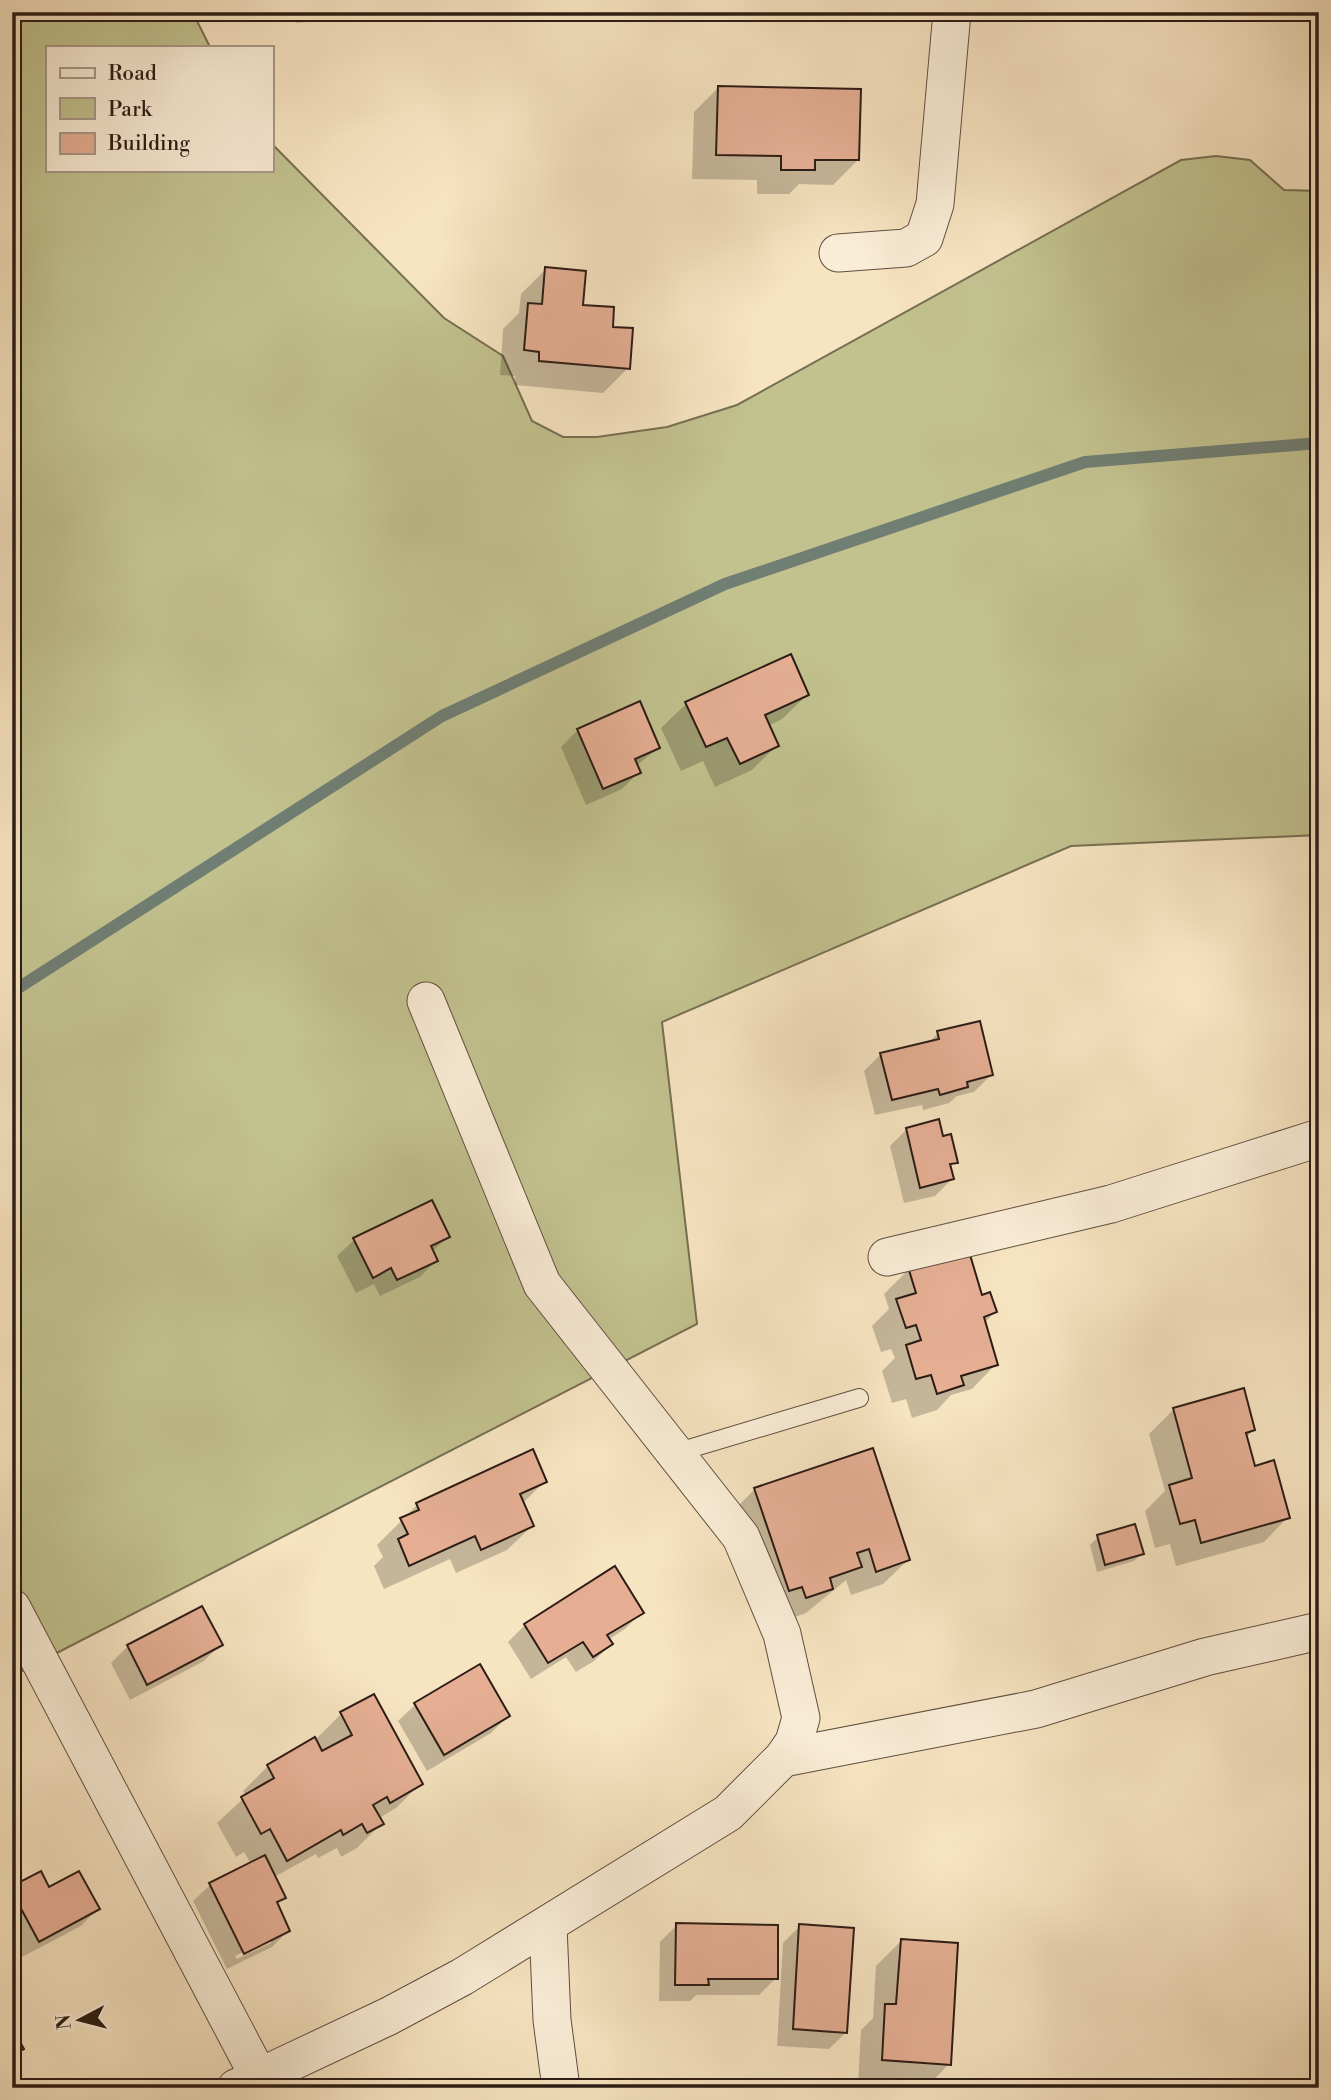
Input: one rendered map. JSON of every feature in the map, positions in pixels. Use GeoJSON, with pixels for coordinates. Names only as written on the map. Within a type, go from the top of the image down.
{"type":"FeatureCollection","features":[{"type":"Feature","properties":{"kind":"street"},"geometry":{"type":"LineString","coordinates":[[838,253],[906,248],[924,238],[934,204],[951,12]]}},
{"type":"Feature","properties":{"kind":"street"},"geometry":{"type":"LineString","coordinates":[[12,1608],[247,2082],[389,2016],[548,1926],[728,1813],[783,1758],[794,1742],[801,1718],[782,1633],[741,1537],[542,1284],[426,1001]]}},
{"type":"Feature","properties":{"kind":"street"},"geometry":{"type":"LineString","coordinates":[[887,1257],[1111,1204],[1319,1138]]}},
{"type":"Feature","properties":{"kind":"street"},"geometry":{"type":"LineString","coordinates":[[783,1758],[1036,1709],[1205,1657],[1319,1631]]}},
{"type":"Feature","properties":{"kind":"street"},"geometry":{"type":"LineString","coordinates":[[548,1926],[552,2020],[561,2088]]}},
{"type":"Feature","properties":{"kind":"lane"},"geometry":{"type":"LineString","coordinates":[[675,1453],[859,1398]]}},
{"type":"Feature","properties":{"kind":"green space"},"geometry":{"type":"Polygon","coordinates":[[[12,12],[196,12],[205,17],[197,21],[210,46],[46,46],[46,172],[273,172],[273,145],[444,318],[503,356],[532,421],[563,437],[597,437],[667,427],[737,405],[1181,160],[1216,156],[1250,160],[1284,190],[1319,191],[1319,835],[1071,846],[662,1022],[697,1324],[12,1676],[12,12]]]}},
{"type":"Feature","properties":{"kind":"building"},"geometry":{"type":"Polygon","coordinates":[[[718,86],[861,89],[859,160],[815,160],[815,170],[781,170],[781,156],[716,155],[718,86]]]}},
{"type":"Feature","properties":{"kind":"building"},"geometry":{"type":"Polygon","coordinates":[[[545,267],[586,271],[583,305],[614,307],[613,327],[633,328],[630,369],[539,361],[539,352],[524,350],[528,303],[542,304],[545,267]]]}},
{"type":"Feature","properties":{"kind":"building"},"geometry":{"type":"Polygon","coordinates":[[[791,654],[809,695],[765,715],[779,746],[740,764],[727,738],[706,747],[685,702],[791,654]]]}},
{"type":"Feature","properties":{"kind":"building"},"geometry":{"type":"Polygon","coordinates":[[[640,701],[660,748],[635,759],[641,773],[603,789],[577,729],[640,701]]]}},
{"type":"Feature","properties":{"kind":"building"},"geometry":{"type":"Polygon","coordinates":[[[980,1021],[993,1075],[967,1082],[968,1087],[940,1095],[938,1089],[892,1100],[880,1053],[939,1039],[937,1031],[980,1021]]]}},
{"type":"Feature","properties":{"kind":"building"},"geometry":{"type":"Polygon","coordinates":[[[939,1119],[943,1136],[951,1134],[958,1163],[950,1164],[954,1179],[920,1188],[906,1128],[939,1119]]]}},
{"type":"Feature","properties":{"kind":"building"},"geometry":{"type":"Polygon","coordinates":[[[432,1200],[450,1237],[431,1246],[438,1261],[397,1280],[391,1268],[373,1278],[353,1238],[432,1200]]]}},
{"type":"Feature","properties":{"kind":"building"},"geometry":{"type":"Polygon","coordinates":[[[968,1248],[982,1295],[990,1292],[997,1312],[984,1317],[998,1365],[961,1376],[964,1385],[937,1394],[931,1375],[916,1379],[906,1345],[921,1340],[916,1325],[906,1328],[896,1299],[916,1293],[908,1267],[968,1248]]]}},
{"type":"Feature","properties":{"kind":"building"},"geometry":{"type":"Polygon","coordinates":[[[1244,1388],[1255,1430],[1246,1433],[1255,1466],[1274,1460],[1290,1518],[1201,1543],[1195,1520],[1180,1524],[1169,1485],[1192,1478],[1173,1408],[1244,1388]]]}},
{"type":"Feature","properties":{"kind":"building"},"geometry":{"type":"Polygon","coordinates":[[[873,1448],[910,1560],[876,1572],[869,1549],[857,1553],[862,1567],[830,1578],[833,1589],[806,1598],[802,1587],[789,1591],[754,1488],[873,1448]]]}},
{"type":"Feature","properties":{"kind":"building"},"geometry":{"type":"Polygon","coordinates":[[[533,1449],[547,1482],[520,1494],[534,1526],[481,1550],[475,1536],[409,1566],[398,1539],[408,1534],[400,1518],[419,1510],[416,1503],[533,1449]]]}},
{"type":"Feature","properties":{"kind":"building"},"geometry":{"type":"Polygon","coordinates":[[[1135,1524],[1144,1554],[1105,1565],[1097,1535],[1135,1524]]]}},
{"type":"Feature","properties":{"kind":"building"},"geometry":{"type":"Polygon","coordinates":[[[615,1566],[644,1613],[607,1635],[613,1644],[593,1657],[583,1642],[548,1663],[524,1624],[615,1566]]]}},
{"type":"Feature","properties":{"kind":"building"},"geometry":{"type":"Polygon","coordinates":[[[202,1606],[223,1645],[147,1685],[127,1645],[202,1606]]]}},
{"type":"Feature","properties":{"kind":"building"},"geometry":{"type":"Polygon","coordinates":[[[480,1664],[510,1716],[444,1755],[414,1703],[480,1664]]]}},
{"type":"Feature","properties":{"kind":"building"},"geometry":{"type":"Polygon","coordinates":[[[374,1694],[423,1784],[390,1803],[387,1797],[373,1805],[384,1824],[367,1833],[362,1824],[343,1835],[341,1830],[287,1861],[270,1829],[261,1834],[241,1797],[274,1778],[267,1765],[315,1737],[322,1751],[352,1735],[340,1712],[374,1694]]]}},
{"type":"Feature","properties":{"kind":"building"},"geometry":{"type":"Polygon","coordinates":[[[265,1855],[286,1898],[277,1902],[290,1931],[244,1954],[209,1883],[265,1855]]]}},
{"type":"Feature","properties":{"kind":"building"},"geometry":{"type":"Polygon","coordinates":[[[41,1871],[49,1887],[79,1871],[100,1909],[39,1942],[12,1892],[12,1886],[41,1871]]]}},
{"type":"Feature","properties":{"kind":"building"},"geometry":{"type":"Polygon","coordinates":[[[676,1923],[778,1925],[778,1979],[708,1979],[709,1985],[675,1985],[676,1923]]]}},
{"type":"Feature","properties":{"kind":"building"},"geometry":{"type":"Polygon","coordinates":[[[799,1924],[854,1928],[847,2033],[793,2029],[799,1924]]]}},
{"type":"Feature","properties":{"kind":"building"},"geometry":{"type":"Polygon","coordinates":[[[901,1939],[958,1943],[951,2065],[882,2060],[885,2004],[896,2004],[901,1939]]]}},
{"type":"Feature","properties":{"kind":"building"},"geometry":{"type":"Polygon","coordinates":[[[12,2027],[24,2049],[12,2055],[12,2027]]]}},
{"type":"Feature","properties":{"kind":"waterway"},"geometry":{"type":"LineString","coordinates":[[12,992],[442,716],[725,584],[1085,462],[1319,443]]}}]}
